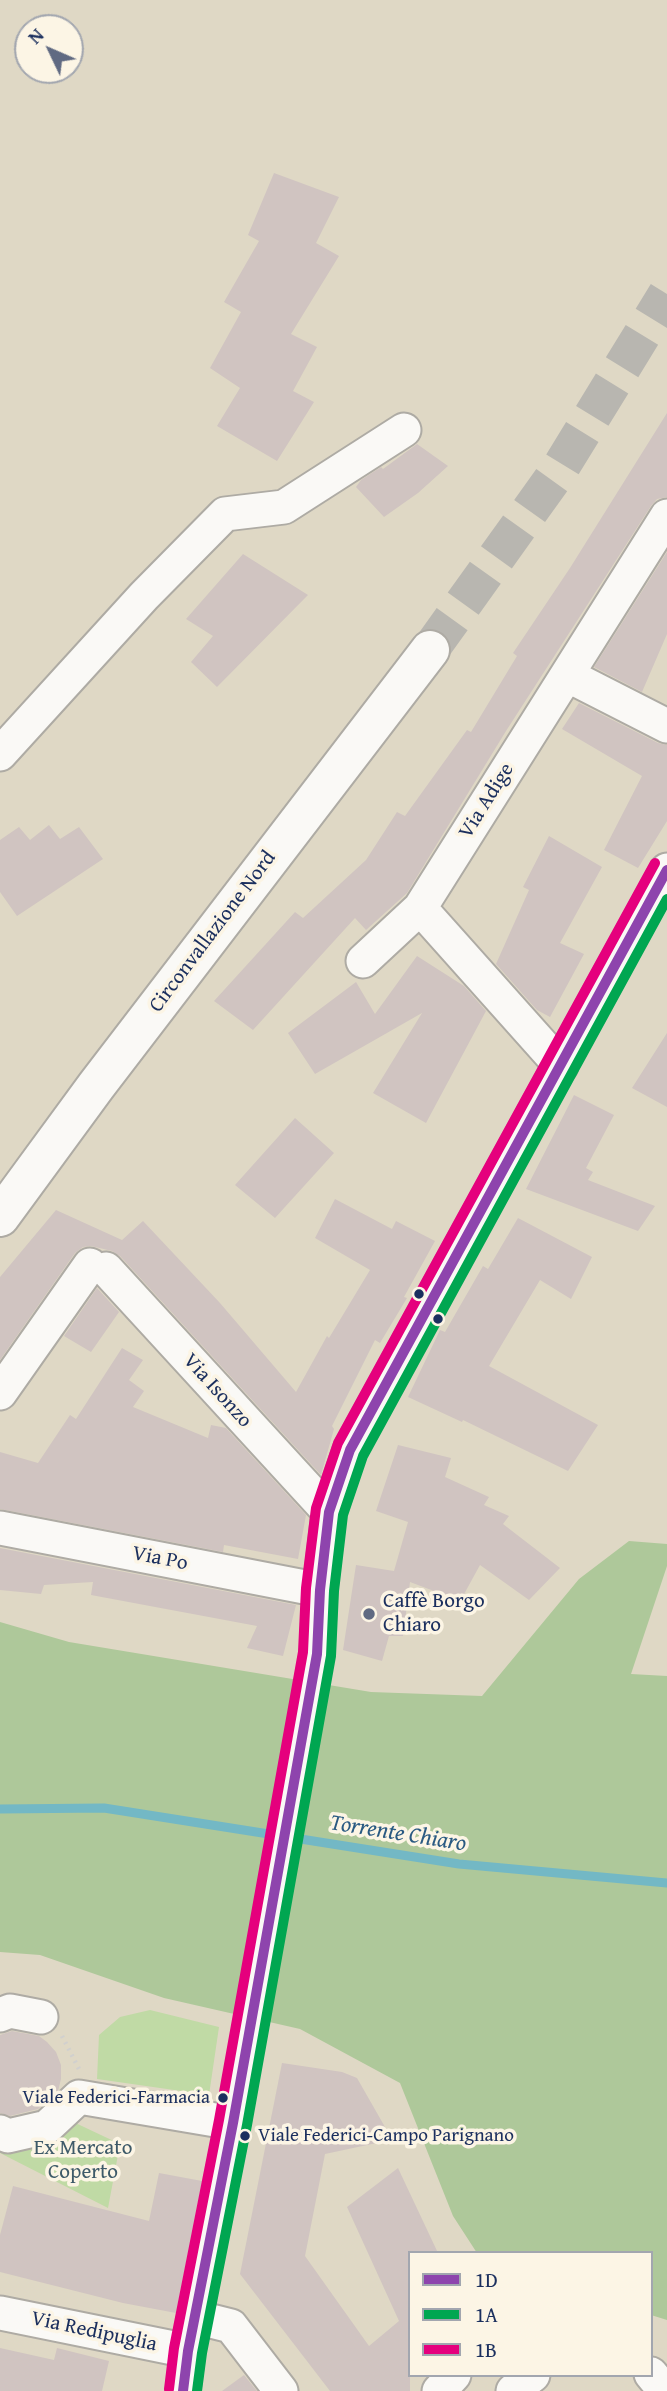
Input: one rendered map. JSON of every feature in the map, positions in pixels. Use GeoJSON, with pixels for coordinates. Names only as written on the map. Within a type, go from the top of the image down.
{"type":"FeatureCollection","features":[{"type":"Feature","properties":{"kind":"main road","name":"Circonvallazione Nord"},"geometry":{"type":"LineString","coordinates":[[0,1217],[96,1086],[430,650]]}},
{"type":"Feature","properties":{"kind":"street"},"geometry":{"type":"LineString","coordinates":[[0,754],[144,596],[225,514],[284,507],[404,430]]}},
{"type":"Feature","properties":{"kind":"street","name":"Via Adige"},"geometry":{"type":"LineString","coordinates":[[363,961],[420,908],[667,516]]}},
{"type":"Feature","properties":{"kind":"street"},"geometry":{"type":"LineString","coordinates":[[567,675],[667,726]]}},
{"type":"Feature","properties":{"kind":"street"},"geometry":{"type":"LineString","coordinates":[[183,2391],[188,2351],[233,2123],[317,1654],[320,1590],[329,1512],[350,1450],[667,870]]}},
{"type":"Feature","properties":{"kind":"street"},"geometry":{"type":"LineString","coordinates":[[420,908],[561,1066]]}},
{"type":"Feature","properties":{"kind":"street","name":"Via Isonzo"},"geometry":{"type":"LineString","coordinates":[[0,1393],[98,1267],[329,1512]]}},
{"type":"Feature","properties":{"kind":"street","name":"Via Po"},"geometry":{"type":"LineString","coordinates":[[0,1528],[320,1590]]}},
{"type":"Feature","properties":{"kind":"street"},"geometry":{"type":"LineString","coordinates":[[0,2015],[10,2011],[41,2017]]}},
{"type":"Feature","properties":{"kind":"street"},"geometry":{"type":"LineString","coordinates":[[0,2132],[8,2136],[47,2127],[79,2097],[233,2123]]}},
{"type":"Feature","properties":{"kind":"street","name":"Via Redipuglia"},"geometry":{"type":"LineString","coordinates":[[0,2313],[188,2351]]}},
{"type":"Feature","properties":{"kind":"street"},"geometry":{"type":"LineString","coordinates":[[195,2317],[231,2326],[281,2391]]}},
{"type":"Feature","properties":{"kind":"street"},"geometry":{"type":"LineString","coordinates":[[653,2376],[665,2391]]}},
{"type":"Feature","properties":{"kind":"street"},"geometry":{"type":"LineString","coordinates":[[439,2391],[452,2377]]}},
{"type":"Feature","properties":{"kind":"street"},"geometry":{"type":"LineString","coordinates":[[513,2391],[530,2377]]}},
{"type":"Feature","properties":{"kind":"path"},"geometry":{"type":"LineString","coordinates":[[41,2017],[65,2038],[83,2076]]}},
{"type":"Feature","properties":{"kind":"green space"},"geometry":{"type":"Polygon","coordinates":[[[629,1541],[667,1544],[667,1566],[631,1674],[667,1676],[667,2320],[653,2316],[653,2251],[476,2251],[453,2216],[400,2083],[300,2029],[164,1998],[40,1955],[0,1952],[0,1622],[69,1642],[371,1692],[482,1696],[579,1579],[629,1541]]]}},
{"type":"Feature","properties":{"kind":"green space"},"geometry":{"type":"Polygon","coordinates":[[[150,2010],[219,2027],[209,2095],[97,2079],[99,2035],[120,2017],[150,2010]]]}},
{"type":"Feature","properties":{"kind":"green space","name":"Ex Mercato Coperto"},"geometry":{"type":"Polygon","coordinates":[[[67,2119],[120,2144],[108,2208],[0,2153],[0,2136],[67,2119]]]}},
{"type":"Feature","properties":{"kind":"building"},"geometry":{"type":"Polygon","coordinates":[[[274,173],[339,197],[316,243],[339,256],[291,334],[317,347],[293,391],[314,402],[277,461],[217,426],[240,388],[210,368],[241,312],[224,302],[259,241],[248,235],[274,173]]]}},
{"type":"Feature","properties":{"kind":"building"},"geometry":{"type":"Polygon","coordinates":[[[667,413],[667,497],[657,499],[651,506],[506,731],[407,893],[366,930],[355,918],[253,1030],[214,1001],[295,912],[303,918],[366,860],[397,812],[405,816],[467,730],[471,732],[517,656],[513,653],[667,413]]]}},
{"type":"Feature","properties":{"kind":"building"},"geometry":{"type":"Polygon","coordinates":[[[417,444],[448,466],[418,493],[384,517],[356,487],[361,480],[381,467],[383,469],[417,444]]]}},
{"type":"Feature","properties":{"kind":"building"},"geometry":{"type":"Polygon","coordinates":[[[667,552],[667,634],[642,692],[594,667],[667,552]]]}},
{"type":"Feature","properties":{"kind":"building"},"geometry":{"type":"Polygon","coordinates":[[[243,554],[308,595],[217,687],[191,662],[213,636],[186,619],[243,554]]]}},
{"type":"Feature","properties":{"kind":"building"},"geometry":{"type":"Polygon","coordinates":[[[579,703],[667,745],[667,821],[638,868],[604,850],[642,776],[562,729],[579,703]]]}},
{"type":"Feature","properties":{"kind":"building"},"geometry":{"type":"Polygon","coordinates":[[[49,825],[60,839],[79,827],[103,859],[17,916],[0,892],[0,840],[19,827],[30,840],[49,825]]]}},
{"type":"Feature","properties":{"kind":"building"},"geometry":{"type":"Polygon","coordinates":[[[549,836],[602,867],[560,943],[584,954],[550,1017],[537,1010],[496,964],[529,890],[523,887],[549,836]]]}},
{"type":"Feature","properties":{"kind":"building"},"geometry":{"type":"Polygon","coordinates":[[[417,956],[464,986],[486,1011],[426,1123],[373,1093],[422,1013],[315,1074],[288,1033],[356,982],[375,1014],[417,956]]]}},
{"type":"Feature","properties":{"kind":"building"},"geometry":{"type":"Polygon","coordinates":[[[667,1033],[667,1107],[632,1088],[667,1033]]]}},
{"type":"Feature","properties":{"kind":"building"},"geometry":{"type":"Polygon","coordinates":[[[574,1095],[614,1115],[586,1168],[593,1172],[588,1180],[655,1206],[638,1231],[526,1189],[574,1095]]]}},
{"type":"Feature","properties":{"kind":"building"},"geometry":{"type":"Polygon","coordinates":[[[295,1118],[334,1153],[275,1218],[235,1185],[295,1118]]]}},
{"type":"Feature","properties":{"kind":"building"},"geometry":{"type":"Polygon","coordinates":[[[335,1199],[392,1229],[396,1221],[435,1241],[404,1297],[407,1298],[380,1343],[375,1340],[332,1426],[334,1429],[321,1475],[120,1256],[112,1251],[91,1246],[83,1247],[75,1253],[0,1360],[0,1277],[56,1210],[122,1240],[143,1221],[220,1303],[296,1392],[327,1336],[329,1338],[370,1270],[315,1238],[335,1199]]]}},
{"type":"Feature","properties":{"kind":"building"},"geometry":{"type":"Polygon","coordinates":[[[518,1218],[592,1257],[571,1299],[540,1280],[489,1366],[598,1425],[568,1471],[463,1420],[462,1422],[408,1397],[440,1330],[445,1332],[483,1266],[488,1269],[518,1218]]]}},
{"type":"Feature","properties":{"kind":"building"},"geometry":{"type":"Polygon","coordinates":[[[97,1288],[119,1312],[91,1352],[64,1336],[97,1288]]]}},
{"type":"Feature","properties":{"kind":"building"},"geometry":{"type":"Polygon","coordinates":[[[122,1348],[143,1360],[129,1380],[144,1391],[133,1407],[208,1438],[211,1425],[226,1428],[306,1515],[298,1559],[224,1545],[223,1552],[0,1509],[0,1452],[38,1463],[70,1415],[76,1419],[122,1348]]]}},
{"type":"Feature","properties":{"kind":"building"},"geometry":{"type":"Polygon","coordinates":[[[398,1445],[451,1458],[445,1477],[489,1497],[484,1505],[509,1516],[503,1524],[560,1568],[529,1600],[480,1565],[463,1596],[442,1594],[410,1582],[403,1636],[389,1636],[382,1661],[343,1650],[356,1565],[394,1571],[408,1522],[376,1511],[398,1445]]]}},
{"type":"Feature","properties":{"kind":"building"},"geometry":{"type":"Polygon","coordinates":[[[0,1548],[296,1605],[283,1656],[247,1648],[257,1626],[91,1595],[93,1582],[44,1585],[41,1594],[0,1590],[0,1548]]]}},
{"type":"Feature","properties":{"kind":"building"},"geometry":{"type":"Polygon","coordinates":[[[12,2031],[39,2036],[47,2042],[56,2052],[61,2065],[61,2079],[58,2091],[38,2109],[10,2116],[0,2113],[0,2035],[12,2031]]]}},
{"type":"Feature","properties":{"kind":"building"},"geometry":{"type":"Polygon","coordinates":[[[282,2063],[342,2072],[357,2078],[385,2127],[381,2131],[386,2141],[325,2154],[305,2256],[369,2346],[399,2321],[347,2207],[398,2168],[437,2251],[408,2251],[410,2391],[330,2391],[240,2274],[282,2063]]]}},
{"type":"Feature","properties":{"kind":"building"},"geometry":{"type":"Polygon","coordinates":[[[159,2173],[202,2181],[176,2313],[123,2303],[0,2272],[0,2235],[13,2186],[149,2221],[159,2173]]]}},
{"type":"Feature","properties":{"kind":"building"},"geometry":{"type":"Polygon","coordinates":[[[0,2348],[54,2360],[57,2348],[109,2361],[102,2391],[0,2391],[0,2348]]]}},
{"type":"Feature","properties":{"kind":"building"},"geometry":{"type":"Polygon","coordinates":[[[244,2375],[257,2391],[222,2391],[244,2375]]]}},
{"type":"Feature","properties":{"kind":"waterway","name":"Torrente Chiaro"},"geometry":{"type":"LineString","coordinates":[[0,1809],[104,1808],[459,1864],[667,1883]]}},
{"type":"Feature","properties":{"kind":"tunnel"},"geometry":{"type":"LineString","coordinates":[[430,650],[559,470],[667,294]]}},
{"type":"Feature","properties":{"kind":"transit line","name":"1B"},"geometry":{"type":"LineString","coordinates":[[169,2389],[174,2348],[219,2120],[303,1652],[306,1588],[316,1508],[338,1443],[655,863]]}},
{"type":"Feature","properties":{"kind":"transit line","name":"1D"},"geometry":{"type":"LineString","coordinates":[[183,2391],[188,2351],[233,2123],[317,1654],[320,1590],[329,1512],[350,1450],[667,870]]}},
{"type":"Feature","properties":{"kind":"transit line","name":"1A"},"geometry":{"type":"LineString","coordinates":[[197,2391],[331,1656],[334,1591],[343,1515],[363,1456],[667,899]]}},
{"type":"Feature","properties":{"kind":"place","name":"Caffè Borgo Chiaro"},"geometry":{"type":"Point","coordinates":[369,1614]}},
{"type":"Feature","properties":{"kind":"place","name":"Viale Federici-Farmacia"},"geometry":{"type":"Point","coordinates":[223,2098]}},
{"type":"Feature","properties":{"kind":"place","name":"Viale Federici-Campo Parignano"},"geometry":{"type":"Point","coordinates":[245,2136]}}]}
